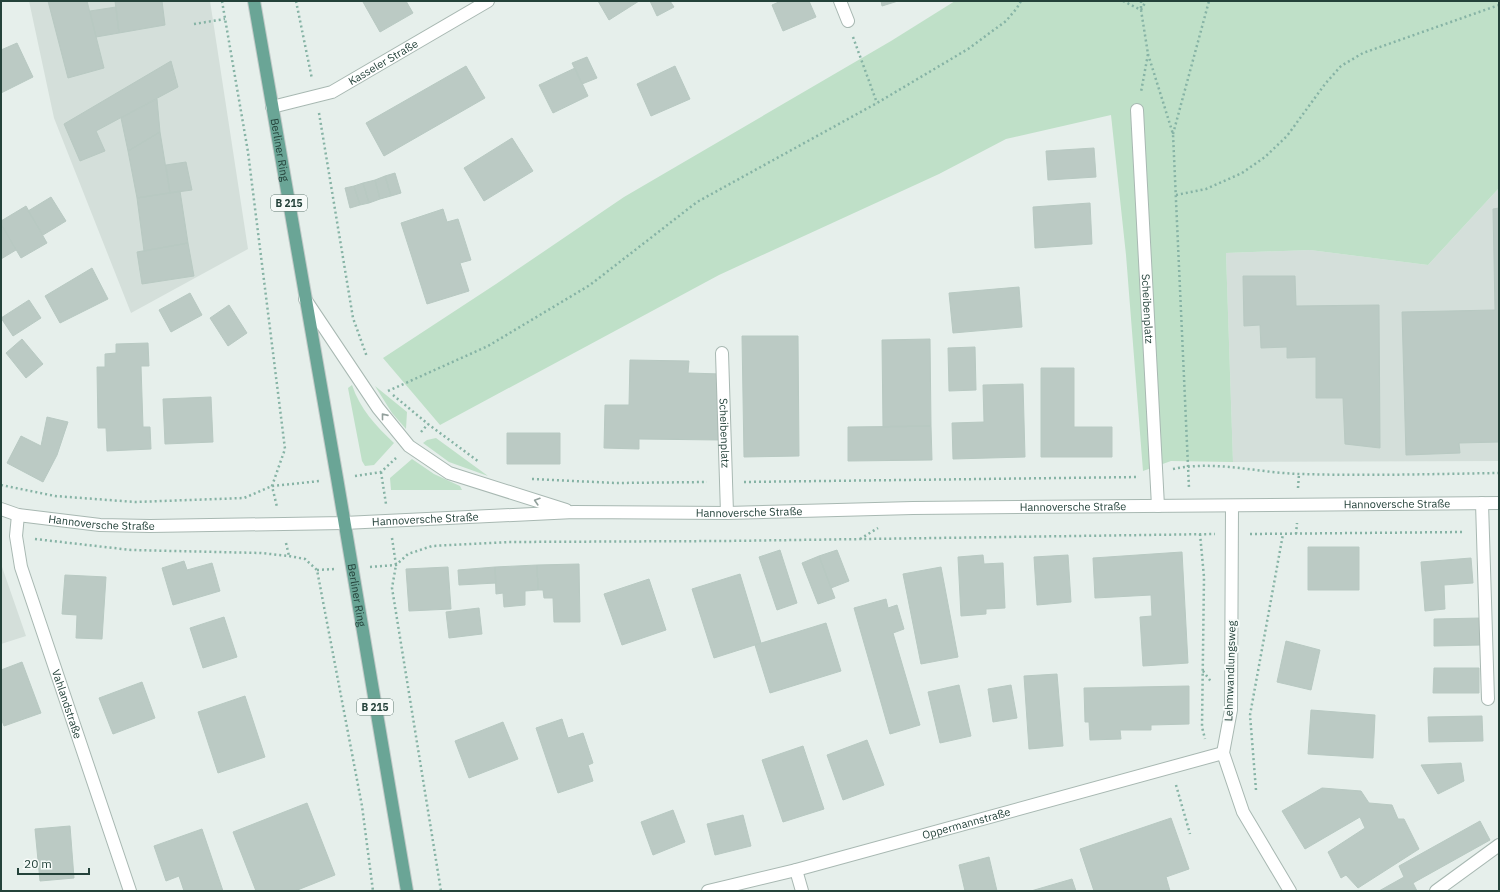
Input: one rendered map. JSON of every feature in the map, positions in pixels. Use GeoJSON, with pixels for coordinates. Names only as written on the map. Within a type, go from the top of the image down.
{"type":"FeatureCollection","features":[{"type":"Feature","properties":{"kind":"main road","name":"Berliner Ring"},"geometry":{"type":"LineString","coordinates":[[254,1],[407,891]]}},
{"type":"Feature","properties":{"kind":"street","name":"Kasseler Straße"},"geometry":{"type":"LineString","coordinates":[[272,107],[332,92],[488,1]]}},
{"type":"Feature","properties":{"kind":"street"},"geometry":{"type":"LineString","coordinates":[[840,1],[848,21]]}},
{"type":"Feature","properties":{"kind":"street","name":"Scheibenplatz"},"geometry":{"type":"LineString","coordinates":[[1137,110],[1158,506]]}},
{"type":"Feature","properties":{"kind":"street","name":"Berliner Ring"},"geometry":{"type":"LineString","coordinates":[[306,299],[378,408],[409,446],[449,473],[574,512]]}},
{"type":"Feature","properties":{"kind":"street","name":"Scheibenplatz"},"geometry":{"type":"LineString","coordinates":[[722,353],[726,513]]}},
{"type":"Feature","properties":{"kind":"street"},"geometry":{"type":"LineString","coordinates":[[1482,503],[1488,699]]}},
{"type":"Feature","properties":{"kind":"street","name":"Hannoversche Straße"},"geometry":{"type":"LineString","coordinates":[[1,509],[18,515],[100,525],[150,526],[344,522],[574,512],[726,513],[913,508],[1499,503]]}},
{"type":"Feature","properties":{"kind":"street","name":"Lehmwandlungsweg"},"geometry":{"type":"LineString","coordinates":[[1232,506],[1231,710],[1223,753],[1243,812],[1290,891]]}},
{"type":"Feature","properties":{"kind":"street","name":"Vahlandstraße"},"geometry":{"type":"LineString","coordinates":[[18,515],[16,536],[21,567],[130,891]]}},
{"type":"Feature","properties":{"kind":"street","name":"Oppermannstraße"},"geometry":{"type":"LineString","coordinates":[[708,891],[796,870],[1223,753]]}},
{"type":"Feature","properties":{"kind":"street"},"geometry":{"type":"LineString","coordinates":[[1436,891],[1499,845]]}},
{"type":"Feature","properties":{"kind":"street"},"geometry":{"type":"LineString","coordinates":[[796,870],[802,891]]}},
{"type":"Feature","properties":{"kind":"path"},"geometry":{"type":"LineString","coordinates":[[1,485],[55,496],[135,502],[244,498],[272,486],[285,449],[248,152],[222,1]]}},
{"type":"Feature","properties":{"kind":"path"},"geometry":{"type":"LineString","coordinates":[[296,1],[316,96],[353,318],[369,363]]}},
{"type":"Feature","properties":{"kind":"path"},"geometry":{"type":"LineString","coordinates":[[387,391],[488,346],[590,285],[697,202],[877,103],[968,49],[1006,21],[1017,8],[1020,1]]}},
{"type":"Feature","properties":{"kind":"path"},"geometry":{"type":"LineString","coordinates":[[1123,1],[1141,10]]}},
{"type":"Feature","properties":{"kind":"path"},"geometry":{"type":"LineString","coordinates":[[1141,1],[1148,54],[1173,134],[1190,506]]}},
{"type":"Feature","properties":{"kind":"path"},"geometry":{"type":"LineString","coordinates":[[1141,10],[1146,1]]}},
{"type":"Feature","properties":{"kind":"path"},"geometry":{"type":"LineString","coordinates":[[1173,134],[1209,1]]}},
{"type":"Feature","properties":{"kind":"path"},"geometry":{"type":"LineString","coordinates":[[1176,194],[1206,189],[1242,173],[1265,157],[1287,136],[1325,84],[1342,66],[1363,53],[1499,5]]}},
{"type":"Feature","properties":{"kind":"path"},"geometry":{"type":"LineString","coordinates":[[194,24],[225,19]]}},
{"type":"Feature","properties":{"kind":"path"},"geometry":{"type":"LineString","coordinates":[[848,21],[877,103]]}},
{"type":"Feature","properties":{"kind":"path"},"geometry":{"type":"LineString","coordinates":[[1137,110],[1148,54]]}},
{"type":"Feature","properties":{"kind":"path"},"geometry":{"type":"LineString","coordinates":[[383,386],[387,391],[428,424],[483,465]]}},
{"type":"Feature","properties":{"kind":"path"},"geometry":{"type":"LineString","coordinates":[[526,479],[616,483],[1146,476],[1189,466],[1225,465],[1299,474],[1499,474]]}},
{"type":"Feature","properties":{"kind":"path"},"geometry":{"type":"LineString","coordinates":[[396,565],[408,554],[432,546],[509,542],[726,541],[1200,534],[1483,532]]}},
{"type":"Feature","properties":{"kind":"path"},"geometry":{"type":"LineString","coordinates":[[1200,534],[1204,577],[1202,727],[1209,757]]}},
{"type":"Feature","properties":{"kind":"path"},"geometry":{"type":"LineString","coordinates":[[1243,812],[1256,790],[1250,716],[1283,534]]}},
{"type":"Feature","properties":{"kind":"path"},"geometry":{"type":"LineString","coordinates":[[16,536],[58,543],[131,550],[275,554],[305,558],[317,570],[362,806],[373,891]]}},
{"type":"Feature","properties":{"kind":"path"},"geometry":{"type":"LineString","coordinates":[[394,553],[396,565],[392,588],[441,891]]}},
{"type":"Feature","properties":{"kind":"path"},"geometry":{"type":"LineString","coordinates":[[1171,767],[1190,834]]}},
{"type":"Feature","properties":{"kind":"shaded area"},"geometry":{"type":"Polygon","coordinates":[[[29,1],[210,1],[248,249],[131,313],[54,118],[29,1]]]}},
{"type":"Feature","properties":{"kind":"shaded area"},"geometry":{"type":"Polygon","coordinates":[[[1499,188],[1499,461],[1233,462],[1226,253],[1310,250],[1428,265],[1499,188]]]}},
{"type":"Feature","properties":{"kind":"shaded area"},"geometry":{"type":"Polygon","coordinates":[[[1,564],[26,636],[1,644],[1,564]]]}},
{"type":"Feature","properties":{"kind":"green space"},"geometry":{"type":"Polygon","coordinates":[[[955,1],[1499,1],[1499,188],[1428,265],[1310,250],[1226,253],[1233,462],[1171,461],[1143,471],[1126,255],[1111,115],[1006,139],[939,174],[719,275],[440,425],[383,358],[496,284],[624,197],[891,41],[955,1]]]}},
{"type":"Feature","properties":{"kind":"green space"},"geometry":{"type":"Polygon","coordinates":[[[352,385],[359,402],[369,417],[394,443],[374,465],[365,466],[362,461],[348,388],[352,385]]]}},
{"type":"Feature","properties":{"kind":"green space"},"geometry":{"type":"Polygon","coordinates":[[[375,386],[407,412],[406,429],[392,413],[375,386]]]}},
{"type":"Feature","properties":{"kind":"green space"},"geometry":{"type":"Polygon","coordinates":[[[436,438],[488,476],[449,462],[423,443],[427,440],[436,438]]]}},
{"type":"Feature","properties":{"kind":"green space"},"geometry":{"type":"Polygon","coordinates":[[[412,459],[434,474],[460,486],[462,490],[391,490],[390,478],[412,459]]]}},
{"type":"Feature","properties":{"kind":"building"},"geometry":{"type":"Polygon","coordinates":[[[48,1],[87,1],[104,68],[68,78],[48,1]]]}},
{"type":"Feature","properties":{"kind":"building"},"geometry":{"type":"Polygon","coordinates":[[[115,1],[162,1],[165,25],[119,33],[115,1]]]}},
{"type":"Feature","properties":{"kind":"building"},"geometry":{"type":"Polygon","coordinates":[[[406,1],[413,13],[380,32],[363,2],[406,1]]]}},
{"type":"Feature","properties":{"kind":"building"},"geometry":{"type":"Polygon","coordinates":[[[598,1],[639,1],[609,20],[598,1]]]}},
{"type":"Feature","properties":{"kind":"building"},"geometry":{"type":"Polygon","coordinates":[[[650,1],[670,1],[674,7],[657,16],[650,1]]]}},
{"type":"Feature","properties":{"kind":"building"},"geometry":{"type":"Polygon","coordinates":[[[781,1],[809,1],[816,17],[783,31],[772,5],[781,1]]]}},
{"type":"Feature","properties":{"kind":"building"},"geometry":{"type":"Polygon","coordinates":[[[881,1],[898,1],[882,6],[881,1]]]}},
{"type":"Feature","properties":{"kind":"building"},"geometry":{"type":"Polygon","coordinates":[[[116,7],[119,33],[96,37],[90,11],[116,7]]]}},
{"type":"Feature","properties":{"kind":"building"},"geometry":{"type":"Polygon","coordinates":[[[17,43],[33,77],[1,93],[1,50],[17,43]]]}},
{"type":"Feature","properties":{"kind":"building"},"geometry":{"type":"Polygon","coordinates":[[[587,57],[597,78],[582,84],[572,63],[587,57]]]}},
{"type":"Feature","properties":{"kind":"building"},"geometry":{"type":"Polygon","coordinates":[[[171,61],[178,87],[96,131],[105,151],[80,161],[64,124],[171,61]]]}},
{"type":"Feature","properties":{"kind":"building"},"geometry":{"type":"Polygon","coordinates":[[[466,66],[485,98],[384,156],[366,123],[466,66]]]}},
{"type":"Feature","properties":{"kind":"building"},"geometry":{"type":"Polygon","coordinates":[[[675,66],[690,99],[651,116],[637,84],[675,66]]]}},
{"type":"Feature","properties":{"kind":"building"},"geometry":{"type":"Polygon","coordinates":[[[575,68],[588,96],[553,113],[539,85],[575,68]]]}},
{"type":"Feature","properties":{"kind":"building"},"geometry":{"type":"Polygon","coordinates":[[[157,99],[160,132],[128,151],[121,118],[157,99]]]}},
{"type":"Feature","properties":{"kind":"building"},"geometry":{"type":"Polygon","coordinates":[[[160,132],[170,193],[137,198],[128,151],[160,132]]]}},
{"type":"Feature","properties":{"kind":"building"},"geometry":{"type":"Polygon","coordinates":[[[512,138],[533,171],[484,201],[464,168],[512,138]]]}},
{"type":"Feature","properties":{"kind":"building"},"geometry":{"type":"Polygon","coordinates":[[[1094,148],[1096,177],[1048,180],[1046,151],[1094,148]]]}},
{"type":"Feature","properties":{"kind":"building"},"geometry":{"type":"Polygon","coordinates":[[[186,162],[192,190],[170,193],[166,165],[186,162]]]}},
{"type":"Feature","properties":{"kind":"building"},"geometry":{"type":"Polygon","coordinates":[[[395,173],[401,193],[391,196],[385,176],[395,173]]]}},
{"type":"Feature","properties":{"kind":"building"},"geometry":{"type":"Polygon","coordinates":[[[385,176],[391,196],[380,199],[375,180],[385,176]]]}},
{"type":"Feature","properties":{"kind":"building"},"geometry":{"type":"Polygon","coordinates":[[[375,180],[380,199],[369,203],[363,183],[375,180]]]}},
{"type":"Feature","properties":{"kind":"building"},"geometry":{"type":"Polygon","coordinates":[[[363,183],[369,203],[360,205],[354,186],[363,183]]]}},
{"type":"Feature","properties":{"kind":"building"},"geometry":{"type":"Polygon","coordinates":[[[354,186],[360,205],[350,208],[345,188],[354,186]]]}},
{"type":"Feature","properties":{"kind":"building"},"geometry":{"type":"Polygon","coordinates":[[[180,191],[188,243],[144,251],[137,198],[180,191]]]}},
{"type":"Feature","properties":{"kind":"building"},"geometry":{"type":"Polygon","coordinates":[[[51,197],[66,221],[43,235],[28,211],[51,197]]]}},
{"type":"Feature","properties":{"kind":"building"},"geometry":{"type":"Polygon","coordinates":[[[1090,203],[1092,244],[1035,248],[1033,207],[1090,203]]]}},
{"type":"Feature","properties":{"kind":"building"},"geometry":{"type":"Polygon","coordinates":[[[26,206],[47,243],[21,258],[1,224],[1,221],[26,206]]]}},
{"type":"Feature","properties":{"kind":"building"},"geometry":{"type":"Polygon","coordinates":[[[1499,208],[1499,442],[1459,443],[1460,453],[1406,455],[1402,312],[1495,310],[1493,209],[1499,208]]]}},
{"type":"Feature","properties":{"kind":"building"},"geometry":{"type":"Polygon","coordinates":[[[443,209],[447,222],[458,219],[471,260],[460,263],[469,291],[427,304],[401,223],[443,209]]]}},
{"type":"Feature","properties":{"kind":"building"},"geometry":{"type":"Polygon","coordinates":[[[3,227],[16,250],[1,259],[1,229],[3,227]]]}},
{"type":"Feature","properties":{"kind":"building"},"geometry":{"type":"Polygon","coordinates":[[[188,243],[194,276],[142,284],[137,252],[188,243]]]}},
{"type":"Feature","properties":{"kind":"building"},"geometry":{"type":"Polygon","coordinates":[[[92,268],[108,299],[60,323],[45,296],[92,268]]]}},
{"type":"Feature","properties":{"kind":"building"},"geometry":{"type":"Polygon","coordinates":[[[1243,276],[1295,276],[1296,306],[1379,305],[1380,448],[1345,444],[1343,398],[1316,398],[1316,357],[1287,358],[1287,347],[1261,348],[1260,325],[1244,326],[1243,276]]]}},
{"type":"Feature","properties":{"kind":"building"},"geometry":{"type":"Polygon","coordinates":[[[1019,287],[1022,327],[953,333],[949,293],[1019,287]]]}},
{"type":"Feature","properties":{"kind":"building"},"geometry":{"type":"Polygon","coordinates":[[[190,293],[202,315],[171,332],[159,310],[190,293]]]}},
{"type":"Feature","properties":{"kind":"building"},"geometry":{"type":"Polygon","coordinates":[[[29,300],[41,318],[13,336],[1,318],[29,300]]]}},
{"type":"Feature","properties":{"kind":"building"},"geometry":{"type":"Polygon","coordinates":[[[229,305],[247,333],[228,346],[210,318],[229,305]]]}},
{"type":"Feature","properties":{"kind":"building"},"geometry":{"type":"Polygon","coordinates":[[[742,336],[798,336],[799,456],[744,457],[742,336]]]}},
{"type":"Feature","properties":{"kind":"building"},"geometry":{"type":"Polygon","coordinates":[[[22,339],[43,364],[26,378],[6,353],[22,339]]]}},
{"type":"Feature","properties":{"kind":"building"},"geometry":{"type":"Polygon","coordinates":[[[930,339],[931,426],[883,427],[882,340],[930,339]]]}},
{"type":"Feature","properties":{"kind":"building"},"geometry":{"type":"Polygon","coordinates":[[[148,343],[149,366],[141,366],[143,427],[150,427],[151,449],[107,451],[106,428],[98,428],[97,367],[105,367],[105,354],[116,353],[116,344],[148,343]]]}},
{"type":"Feature","properties":{"kind":"building"},"geometry":{"type":"Polygon","coordinates":[[[975,347],[976,390],[949,391],[948,348],[975,347]]]}},
{"type":"Feature","properties":{"kind":"building"},"geometry":{"type":"Polygon","coordinates":[[[630,360],[689,361],[688,373],[721,374],[720,440],[639,439],[639,449],[604,448],[605,405],[629,405],[630,360]]]}},
{"type":"Feature","properties":{"kind":"building"},"geometry":{"type":"Polygon","coordinates":[[[1041,368],[1074,368],[1074,427],[1112,427],[1112,457],[1041,457],[1041,368]]]}},
{"type":"Feature","properties":{"kind":"building"},"geometry":{"type":"Polygon","coordinates":[[[1023,384],[1025,457],[953,459],[952,423],[984,422],[983,385],[1023,384]]]}},
{"type":"Feature","properties":{"kind":"building"},"geometry":{"type":"Polygon","coordinates":[[[211,397],[213,442],[165,444],[163,399],[211,397]]]}},
{"type":"Feature","properties":{"kind":"building"},"geometry":{"type":"Polygon","coordinates":[[[47,417],[68,422],[57,455],[43,482],[7,463],[21,436],[41,446],[47,417]]]}},
{"type":"Feature","properties":{"kind":"building"},"geometry":{"type":"Polygon","coordinates":[[[931,426],[932,460],[848,461],[848,427],[931,426]]]}},
{"type":"Feature","properties":{"kind":"building"},"geometry":{"type":"Polygon","coordinates":[[[507,433],[560,433],[560,464],[507,464],[507,433]]]}},
{"type":"Feature","properties":{"kind":"building"},"geometry":{"type":"Polygon","coordinates":[[[1308,547],[1359,547],[1359,590],[1308,590],[1308,547]]]}},
{"type":"Feature","properties":{"kind":"building"},"geometry":{"type":"Polygon","coordinates":[[[780,550],[797,603],[777,610],[759,557],[780,550]]]}},
{"type":"Feature","properties":{"kind":"building"},"geometry":{"type":"Polygon","coordinates":[[[837,550],[849,581],[831,588],[819,556],[837,550]]]}},
{"type":"Feature","properties":{"kind":"building"},"geometry":{"type":"Polygon","coordinates":[[[1182,552],[1188,663],[1143,666],[1140,617],[1152,616],[1151,595],[1095,598],[1093,558],[1182,552]]]}},
{"type":"Feature","properties":{"kind":"building"},"geometry":{"type":"Polygon","coordinates":[[[983,555],[984,564],[1003,563],[1005,608],[986,609],[986,614],[961,616],[958,557],[983,555]]]}},
{"type":"Feature","properties":{"kind":"building"},"geometry":{"type":"Polygon","coordinates":[[[1068,555],[1071,602],[1037,605],[1034,557],[1068,555]]]}},
{"type":"Feature","properties":{"kind":"building"},"geometry":{"type":"Polygon","coordinates":[[[819,556],[835,598],[818,604],[802,563],[819,556]]]}},
{"type":"Feature","properties":{"kind":"building"},"geometry":{"type":"Polygon","coordinates":[[[1471,558],[1473,583],[1444,585],[1445,609],[1425,611],[1421,562],[1471,558]]]}},
{"type":"Feature","properties":{"kind":"building"},"geometry":{"type":"Polygon","coordinates":[[[184,561],[187,570],[212,563],[220,591],[173,605],[162,568],[184,561]]]}},
{"type":"Feature","properties":{"kind":"building"},"geometry":{"type":"Polygon","coordinates":[[[579,564],[580,622],[554,622],[553,598],[544,598],[543,590],[538,590],[537,565],[579,564]]]}},
{"type":"Feature","properties":{"kind":"building"},"geometry":{"type":"Polygon","coordinates":[[[537,565],[538,590],[525,591],[525,605],[504,607],[503,593],[496,594],[495,567],[537,565]]]}},
{"type":"Feature","properties":{"kind":"building"},"geometry":{"type":"Polygon","coordinates":[[[448,567],[451,609],[409,611],[406,569],[448,567]]]}},
{"type":"Feature","properties":{"kind":"building"},"geometry":{"type":"Polygon","coordinates":[[[495,567],[496,583],[459,585],[458,570],[495,567]]]}},
{"type":"Feature","properties":{"kind":"building"},"geometry":{"type":"Polygon","coordinates":[[[941,567],[958,657],[921,664],[903,574],[941,567]]]}},
{"type":"Feature","properties":{"kind":"building"},"geometry":{"type":"Polygon","coordinates":[[[740,574],[761,643],[714,658],[692,589],[740,574]]]}},
{"type":"Feature","properties":{"kind":"building"},"geometry":{"type":"Polygon","coordinates":[[[65,575],[106,577],[102,639],[76,638],[77,615],[62,614],[65,575]]]}},
{"type":"Feature","properties":{"kind":"building"},"geometry":{"type":"Polygon","coordinates":[[[649,579],[666,630],[622,645],[604,594],[649,579]]]}},
{"type":"Feature","properties":{"kind":"building"},"geometry":{"type":"Polygon","coordinates":[[[886,599],[888,608],[897,605],[904,629],[893,633],[920,725],[890,734],[854,608],[886,599]]]}},
{"type":"Feature","properties":{"kind":"building"},"geometry":{"type":"Polygon","coordinates":[[[479,608],[482,634],[449,638],[446,612],[479,608]]]}},
{"type":"Feature","properties":{"kind":"building"},"geometry":{"type":"Polygon","coordinates":[[[224,617],[237,657],[203,668],[190,628],[224,617]]]}},
{"type":"Feature","properties":{"kind":"building"},"geometry":{"type":"Polygon","coordinates":[[[1481,618],[1481,645],[1434,646],[1434,619],[1481,618]]]}},
{"type":"Feature","properties":{"kind":"building"},"geometry":{"type":"Polygon","coordinates":[[[826,623],[841,671],[770,693],[755,645],[826,623]]]}},
{"type":"Feature","properties":{"kind":"building"},"geometry":{"type":"Polygon","coordinates":[[[1286,641],[1320,650],[1311,690],[1277,682],[1286,641]]]}},
{"type":"Feature","properties":{"kind":"building"},"geometry":{"type":"Polygon","coordinates":[[[22,662],[41,713],[4,726],[1,718],[1,670],[22,662]]]}},
{"type":"Feature","properties":{"kind":"building"},"geometry":{"type":"Polygon","coordinates":[[[1434,668],[1479,668],[1479,693],[1433,693],[1434,668]]]}},
{"type":"Feature","properties":{"kind":"building"},"geometry":{"type":"Polygon","coordinates":[[[1057,674],[1063,746],[1029,749],[1024,676],[1057,674]]]}},
{"type":"Feature","properties":{"kind":"building"},"geometry":{"type":"Polygon","coordinates":[[[142,682],[155,718],[113,734],[99,698],[142,682]]]}},
{"type":"Feature","properties":{"kind":"building"},"geometry":{"type":"Polygon","coordinates":[[[959,685],[971,736],[940,743],[928,692],[959,685]]]}},
{"type":"Feature","properties":{"kind":"building"},"geometry":{"type":"Polygon","coordinates":[[[1011,685],[1017,718],[993,722],[988,689],[1011,685]]]}},
{"type":"Feature","properties":{"kind":"building"},"geometry":{"type":"Polygon","coordinates":[[[1189,686],[1189,724],[1151,725],[1151,730],[1120,730],[1121,739],[1090,740],[1089,722],[1085,722],[1084,688],[1189,686]]]}},
{"type":"Feature","properties":{"kind":"building"},"geometry":{"type":"Polygon","coordinates":[[[245,696],[265,757],[218,773],[198,712],[245,696]]]}},
{"type":"Feature","properties":{"kind":"building"},"geometry":{"type":"Polygon","coordinates":[[[1311,710],[1375,715],[1373,758],[1308,754],[1311,710]]]}},
{"type":"Feature","properties":{"kind":"building"},"geometry":{"type":"Polygon","coordinates":[[[1482,716],[1483,741],[1429,742],[1428,717],[1482,716]]]}},
{"type":"Feature","properties":{"kind":"building"},"geometry":{"type":"Polygon","coordinates":[[[562,719],[568,738],[583,733],[593,763],[588,765],[593,781],[558,793],[536,728],[562,719]]]}},
{"type":"Feature","properties":{"kind":"building"},"geometry":{"type":"Polygon","coordinates":[[[503,722],[518,759],[469,778],[455,741],[503,722]]]}},
{"type":"Feature","properties":{"kind":"building"},"geometry":{"type":"Polygon","coordinates":[[[867,740],[884,785],[843,800],[827,755],[867,740]]]}},
{"type":"Feature","properties":{"kind":"building"},"geometry":{"type":"Polygon","coordinates":[[[803,746],[824,809],[783,822],[762,760],[803,746]]]}},
{"type":"Feature","properties":{"kind":"building"},"geometry":{"type":"Polygon","coordinates":[[[1461,763],[1464,781],[1438,794],[1421,765],[1461,763]]]}},
{"type":"Feature","properties":{"kind":"building"},"geometry":{"type":"Polygon","coordinates":[[[1322,788],[1361,791],[1369,803],[1392,805],[1398,819],[1404,819],[1419,849],[1358,888],[1346,875],[1341,878],[1328,852],[1365,828],[1360,817],[1305,849],[1282,811],[1322,788]]]}},
{"type":"Feature","properties":{"kind":"building"},"geometry":{"type":"Polygon","coordinates":[[[307,803],[335,875],[295,891],[256,891],[233,832],[307,803]]]}},
{"type":"Feature","properties":{"kind":"building"},"geometry":{"type":"Polygon","coordinates":[[[673,810],[685,842],[653,855],[641,822],[673,810]]]}},
{"type":"Feature","properties":{"kind":"building"},"geometry":{"type":"Polygon","coordinates":[[[743,815],[751,846],[715,855],[707,824],[743,815]]]}},
{"type":"Feature","properties":{"kind":"building"},"geometry":{"type":"Polygon","coordinates":[[[1171,818],[1189,869],[1166,877],[1170,891],[1094,891],[1080,849],[1171,818]]]}},
{"type":"Feature","properties":{"kind":"building"},"geometry":{"type":"Polygon","coordinates":[[[1480,821],[1490,840],[1413,883],[1417,891],[1379,891],[1404,877],[1399,866],[1480,821]]]}},
{"type":"Feature","properties":{"kind":"building"},"geometry":{"type":"Polygon","coordinates":[[[70,826],[74,878],[40,881],[35,829],[70,826]]]}},
{"type":"Feature","properties":{"kind":"building"},"geometry":{"type":"Polygon","coordinates":[[[202,829],[223,891],[184,891],[179,876],[166,881],[154,846],[202,829]]]}},
{"type":"Feature","properties":{"kind":"building"},"geometry":{"type":"Polygon","coordinates":[[[989,857],[997,891],[965,891],[959,865],[989,857]]]}},
{"type":"Feature","properties":{"kind":"building"},"geometry":{"type":"Polygon","coordinates":[[[1072,879],[1076,891],[1031,891],[1072,879]]]}}]}
